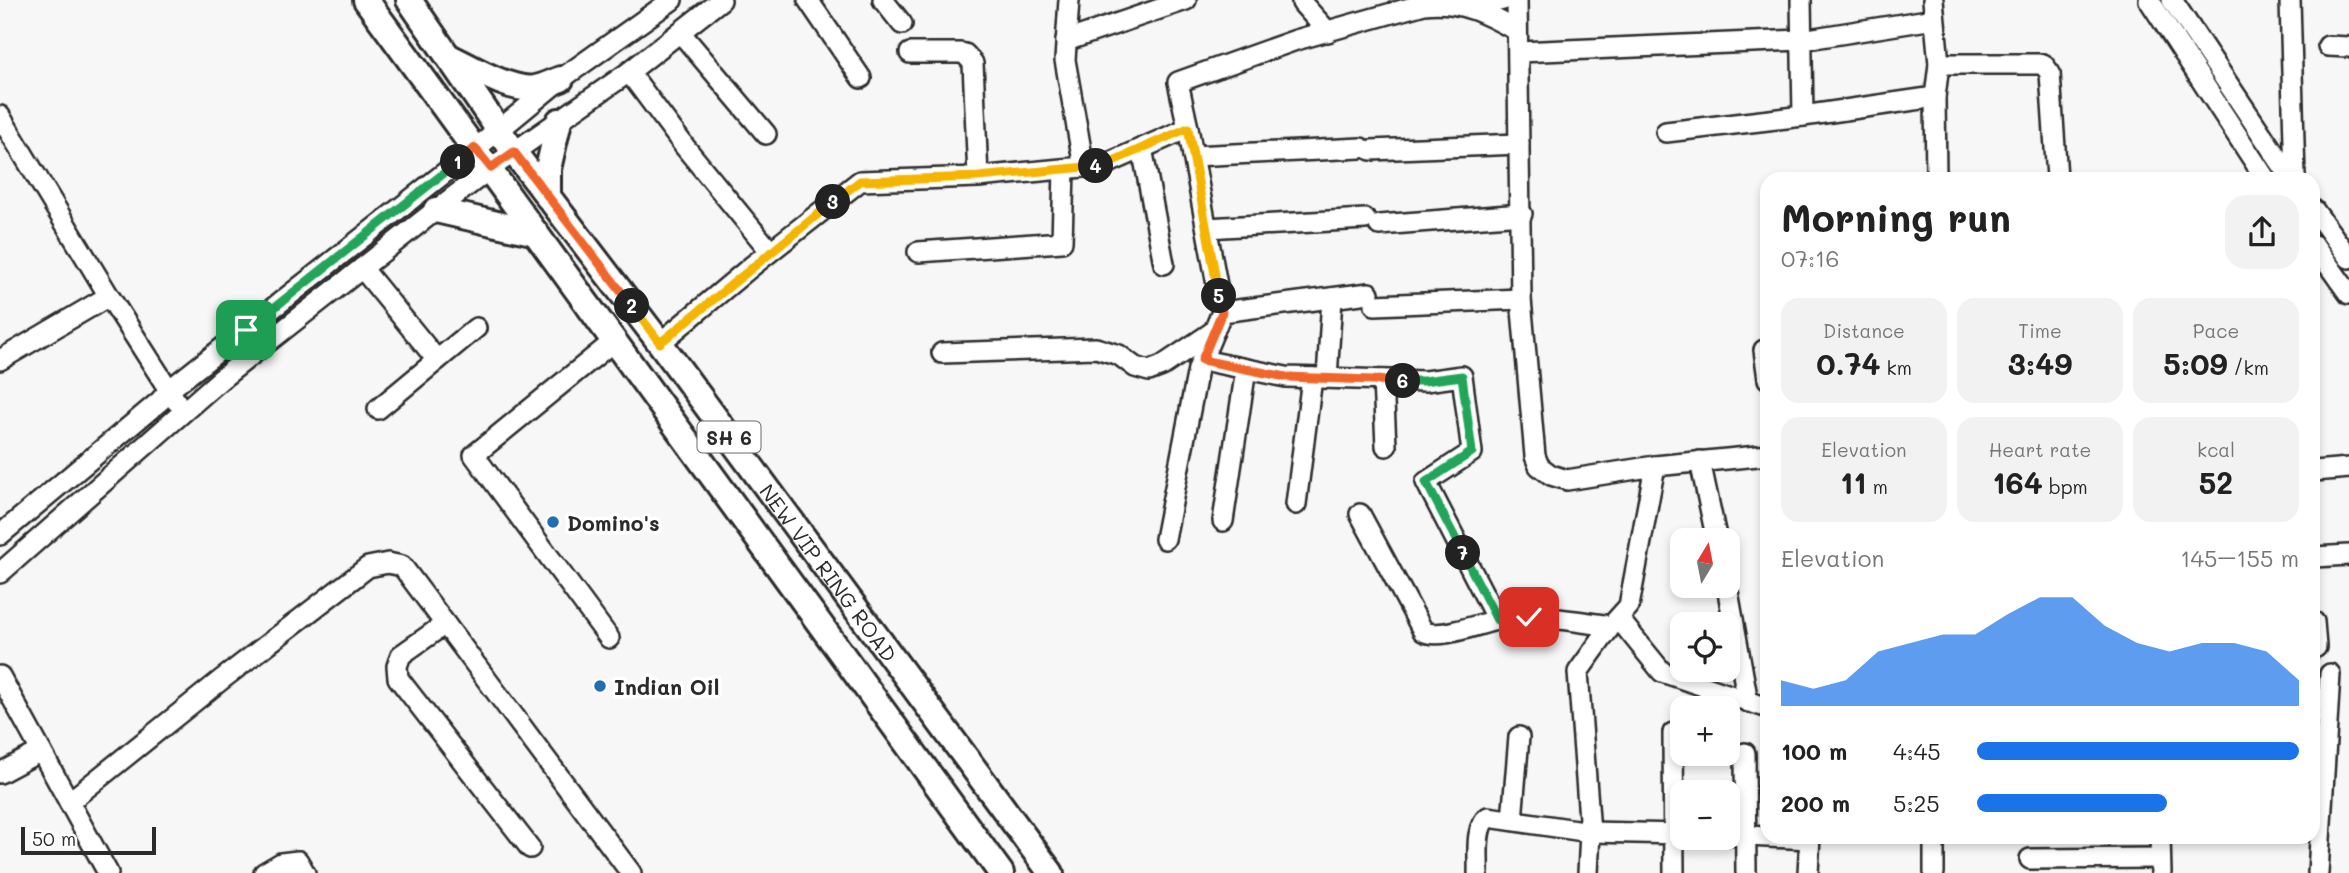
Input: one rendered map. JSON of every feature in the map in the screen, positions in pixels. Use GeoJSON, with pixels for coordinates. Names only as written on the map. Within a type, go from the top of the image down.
{"type":"FeatureCollection","features":[{"type":"Feature","properties":{"kind":"main road","name":"NEW VIP RING ROAD"},"geometry":{"type":"LineString","coordinates":[[366,0],[491,168],[1001,873]]}},
{"type":"Feature","properties":{"kind":"main road","name":"NEW VIP RING ROAD"},"geometry":{"type":"LineString","coordinates":[[408,0],[514,152],[660,343],[1051,873]]}},
{"type":"Feature","properties":{"kind":"main road"},"geometry":{"type":"LineString","coordinates":[[447,56],[522,88],[534,89],[561,79]]}},
{"type":"Feature","properties":{"kind":"main road"},"geometry":{"type":"LineString","coordinates":[[548,197],[548,169],[559,121]]}},
{"type":"Feature","properties":{"kind":"main road"},"geometry":{"type":"LineString","coordinates":[[436,210],[536,233]]}},
{"type":"Feature","properties":{"kind":"main road"},"geometry":{"type":"LineString","coordinates":[[690,446],[719,423]]}},
{"type":"Feature","properties":{"kind":"main road"},"geometry":{"type":"LineString","coordinates":[[843,656],[873,634]]}},
{"type":"Feature","properties":{"kind":"street"},"geometry":{"type":"LineString","coordinates":[[0,535],[160,401],[169,390],[561,79],[672,0]]}},
{"type":"Feature","properties":{"kind":"street"},"geometry":{"type":"LineString","coordinates":[[0,573],[221,379],[491,168],[629,72],[721,0]]}},
{"type":"Feature","properties":{"kind":"street"},"geometry":{"type":"LineString","coordinates":[[808,0],[861,78]]}},
{"type":"Feature","properties":{"kind":"street"},"geometry":{"type":"LineString","coordinates":[[883,0],[902,24]]}},
{"type":"Feature","properties":{"kind":"street"},"geometry":{"type":"LineString","coordinates":[[1069,0],[1065,60],[1084,167]]}},
{"type":"Feature","properties":{"kind":"street"},"geometry":{"type":"LineString","coordinates":[[1066,41],[1186,0]]}},
{"type":"Feature","properties":{"kind":"street"},"geometry":{"type":"LineString","coordinates":[[1473,7],[1503,0]]}},
{"type":"Feature","properties":{"kind":"street"},"geometry":{"type":"LineString","coordinates":[[1517,0],[1522,215],[1521,299],[1535,456],[1539,466],[1551,475],[1567,480],[1655,466],[1760,456]]}},
{"type":"Feature","properties":{"kind":"street"},"geometry":{"type":"LineString","coordinates":[[1801,0],[1803,116]]}},
{"type":"Feature","properties":{"kind":"street"},"geometry":{"type":"LineString","coordinates":[[2149,0],[2261,172]]}},
{"type":"Feature","properties":{"kind":"street"},"geometry":{"type":"LineString","coordinates":[[2172,0],[2289,172]]}},
{"type":"Feature","properties":{"kind":"street"},"geometry":{"type":"LineString","coordinates":[[2290,0],[2293,172]]}},
{"type":"Feature","properties":{"kind":"street"},"geometry":{"type":"LineString","coordinates":[[1301,1],[1328,32]]}},
{"type":"Feature","properties":{"kind":"street"},"geometry":{"type":"LineString","coordinates":[[1301,1],[1302,38]]}},
{"type":"Feature","properties":{"kind":"street"},"geometry":{"type":"LineString","coordinates":[[1165,539],[1198,369],[1222,312],[1178,82],[1302,38],[1440,2],[1473,7],[1516,30]]}},
{"type":"Feature","properties":{"kind":"street"},"geometry":{"type":"LineString","coordinates":[[1519,52],[1802,40],[1933,9],[1939,64],[1935,97],[1936,172]]}},
{"type":"Feature","properties":{"kind":"street"},"geometry":{"type":"LineString","coordinates":[[680,32],[766,134]]}},
{"type":"Feature","properties":{"kind":"street"},"geometry":{"type":"LineString","coordinates":[[2328,46],[2349,47]]}},
{"type":"Feature","properties":{"kind":"street"},"geometry":{"type":"LineString","coordinates":[[911,53],[960,53],[965,54],[973,63],[978,177]]}},
{"type":"Feature","properties":{"kind":"street"},"geometry":{"type":"LineString","coordinates":[[1939,64],[2043,64],[2050,73],[2057,172]]}},
{"type":"Feature","properties":{"kind":"street"},"geometry":{"type":"LineString","coordinates":[[629,72],[685,147],[771,251]]}},
{"type":"Feature","properties":{"kind":"street"},"geometry":{"type":"LineString","coordinates":[[1666,132],[1935,97]]}},
{"type":"Feature","properties":{"kind":"street"},"geometry":{"type":"LineString","coordinates":[[0,117],[183,412]]}},
{"type":"Feature","properties":{"kind":"street"},"geometry":{"type":"LineString","coordinates":[[660,343],[860,181],[978,177],[1104,165],[1188,128]]}},
{"type":"Feature","properties":{"kind":"street"},"geometry":{"type":"LineString","coordinates":[[1193,156],[1519,144]]}},
{"type":"Feature","properties":{"kind":"street"},"geometry":{"type":"LineString","coordinates":[[1142,148],[1164,264]]}},
{"type":"Feature","properties":{"kind":"street"},"geometry":{"type":"LineString","coordinates":[[918,252],[1062,242],[1064,169]]}},
{"type":"Feature","properties":{"kind":"street"},"geometry":{"type":"LineString","coordinates":[[1207,228],[1522,215]]}},
{"type":"Feature","properties":{"kind":"street"},"geometry":{"type":"LineString","coordinates":[[2320,218],[2348,255]]}},
{"type":"Feature","properties":{"kind":"street"},"geometry":{"type":"LineString","coordinates":[[2320,251],[2348,255]]}},
{"type":"Feature","properties":{"kind":"street"},"geometry":{"type":"LineString","coordinates":[[2320,256],[2349,294]]}},
{"type":"Feature","properties":{"kind":"street"},"geometry":{"type":"LineString","coordinates":[[362,268],[437,360]]}},
{"type":"Feature","properties":{"kind":"street"},"geometry":{"type":"LineString","coordinates":[[0,360],[109,296]]}},
{"type":"Feature","properties":{"kind":"street"},"geometry":{"type":"LineString","coordinates":[[1222,312],[1332,298],[1521,299]]}},
{"type":"Feature","properties":{"kind":"street"},"geometry":{"type":"LineString","coordinates":[[1296,504],[1332,298]]}},
{"type":"Feature","properties":{"kind":"street"},"geometry":{"type":"LineString","coordinates":[[378,409],[476,328]]}},
{"type":"Feature","properties":{"kind":"street"},"geometry":{"type":"LineString","coordinates":[[942,353],[1096,348],[1119,355],[1135,367],[1149,371],[1162,366],[1214,331]]}},
{"type":"Feature","properties":{"kind":"street"},"geometry":{"type":"LineString","coordinates":[[609,638],[474,455],[614,341]]}},
{"type":"Feature","properties":{"kind":"street"},"geometry":{"type":"LineString","coordinates":[[1202,360],[1286,377],[1424,381],[1462,376],[1472,452],[1426,482],[1497,620]]}},
{"type":"Feature","properties":{"kind":"street"},"geometry":{"type":"LineString","coordinates":[[1223,521],[1246,369]]}},
{"type":"Feature","properties":{"kind":"street"},"geometry":{"type":"LineString","coordinates":[[1382,380],[1386,446]]}},
{"type":"Feature","properties":{"kind":"street"},"geometry":{"type":"LineString","coordinates":[[1700,461],[1714,528]]}},
{"type":"Feature","properties":{"kind":"street"},"geometry":{"type":"LineString","coordinates":[[1587,873],[1590,832],[1578,672],[1629,606],[1655,466]]}},
{"type":"Feature","properties":{"kind":"street"},"geometry":{"type":"LineString","coordinates":[[2320,470],[2349,468]]}},
{"type":"Feature","properties":{"kind":"street"},"geometry":{"type":"LineString","coordinates":[[1360,514],[1423,631],[1428,634],[1443,634],[1497,620],[1548,618],[1615,623],[1662,672],[1760,706]]}},
{"type":"Feature","properties":{"kind":"street"},"geometry":{"type":"LineString","coordinates":[[2320,557],[2349,555]]}},
{"type":"Feature","properties":{"kind":"street"},"geometry":{"type":"LineString","coordinates":[[69,802],[368,567],[388,562],[402,566],[631,873]]}},
{"type":"Feature","properties":{"kind":"street"},"geometry":{"type":"LineString","coordinates":[[1729,598],[1748,702]]}},
{"type":"Feature","properties":{"kind":"street"},"geometry":{"type":"LineString","coordinates":[[445,624],[401,655],[397,666],[398,678],[530,848]]}},
{"type":"Feature","properties":{"kind":"street"},"geometry":{"type":"LineString","coordinates":[[2320,840],[2330,674]]}},
{"type":"Feature","properties":{"kind":"street"},"geometry":{"type":"LineString","coordinates":[[0,676],[108,873]]}},
{"type":"Feature","properties":{"kind":"street"},"geometry":{"type":"LineString","coordinates":[[1512,820],[1519,737]]}},
{"type":"Feature","properties":{"kind":"street"},"geometry":{"type":"LineString","coordinates":[[0,773],[41,751]]}},
{"type":"Feature","properties":{"kind":"street"},"geometry":{"type":"LineString","coordinates":[[1740,805],[1745,753]]}},
{"type":"Feature","properties":{"kind":"street"},"geometry":{"type":"LineString","coordinates":[[1478,873],[1480,829],[1483,820],[1488,817],[1590,832],[1670,834]]}},
{"type":"Feature","properties":{"kind":"street"},"geometry":{"type":"LineString","coordinates":[[1740,836],[1760,837]]}},
{"type":"Feature","properties":{"kind":"street"},"geometry":{"type":"LineString","coordinates":[[1808,873],[1810,844]]}},
{"type":"Feature","properties":{"kind":"street"},"geometry":{"type":"LineString","coordinates":[[1934,844],[1934,873]]}},
{"type":"Feature","properties":{"kind":"street"},"geometry":{"type":"LineString","coordinates":[[2030,859],[2161,865],[2160,844]]}},
{"type":"Feature","properties":{"kind":"street"},"geometry":{"type":"LineString","coordinates":[[2318,873],[2320,844]]}},
{"type":"Feature","properties":{"kind":"street"},"geometry":{"type":"LineString","coordinates":[[1740,848],[1746,873]]}},
{"type":"Feature","properties":{"kind":"street"},"geometry":{"type":"LineString","coordinates":[[1674,873],[1677,850]]}},
{"type":"Feature","properties":{"kind":"street"},"geometry":{"type":"LineString","coordinates":[[264,873],[290,860],[298,861],[305,873]]}},
{"type":"Feature","properties":{"kind":"place","name":"Domino's"},"geometry":{"type":"Point","coordinates":[553,522]}},
{"type":"Feature","properties":{"kind":"place","name":"Indian Oil"},"geometry":{"type":"Point","coordinates":[600,686]}},
{"type":"Feature","properties":{"kind":"route"},"geometry":{"type":"LineString","coordinates":[[246,330],[475,148],[491,168],[514,152],[660,343],[860,181],[978,177],[1104,165],[1188,128],[1222,312],[1202,360],[1286,377],[1424,381],[1462,376],[1472,452],[1426,482],[1497,620],[1529,617]]}}]}
